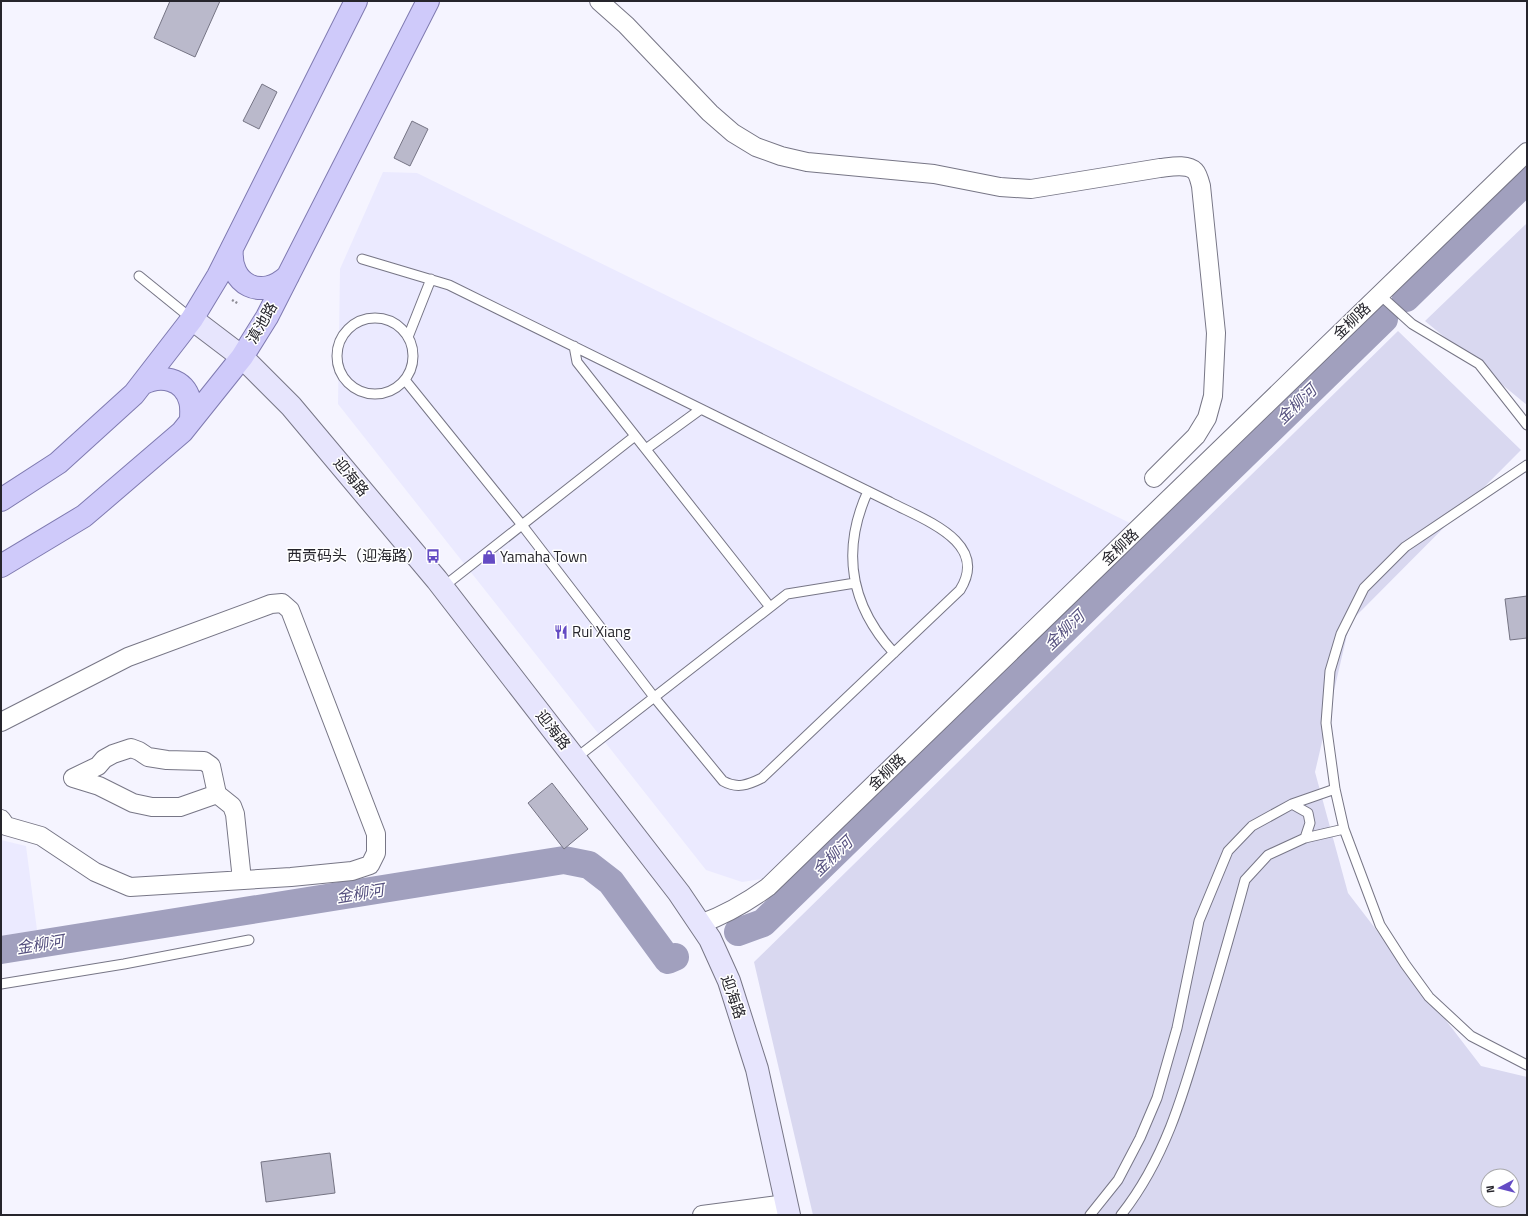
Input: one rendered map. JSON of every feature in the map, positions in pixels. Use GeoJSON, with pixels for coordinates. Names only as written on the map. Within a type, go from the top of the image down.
{"type":"FeatureCollection","features":[{"type":"Feature","properties":{"kind":"main road"},"geometry":{"type":"LineString","coordinates":[[1,500],[58,463],[134,394],[192,319],[218,276],[356,1]]}},
{"type":"Feature","properties":{"kind":"main road","name":"滇池路"},"geometry":{"type":"LineString","coordinates":[[1,566],[84,516],[182,432],[242,357],[267,317],[428,1]]}},
{"type":"Feature","properties":{"kind":"main road"},"geometry":{"type":"LineString","coordinates":[[232,248],[232,262],[236,274],[249,285],[266,288],[274,286],[288,276]]}},
{"type":"Feature","properties":{"kind":"main road"},"geometry":{"type":"LineString","coordinates":[[142,384],[158,378],[174,381],[187,393],[190,401],[192,420]]}},
{"type":"Feature","properties":{"kind":"street"},"geometry":{"type":"LineString","coordinates":[[599,1],[626,25],[710,113],[733,133],[756,147],[781,156],[808,162],[934,174],[1000,187],[1031,189],[1160,168],[1181,167],[1189,168],[1196,172],[1202,186],[1216,333],[1213,396],[1206,418],[1196,436],[1154,478]]}},
{"type":"Feature","properties":{"kind":"street","name":"金柳路"},"geometry":{"type":"LineString","coordinates":[[700,924],[726,914],[745,904],[768,887],[1527,152]]}},
{"type":"Feature","properties":{"kind":"street","name":"迎海路"},"geometry":{"type":"LineString","coordinates":[[192,319],[242,357],[291,406],[442,587],[667,876],[700,924],[710,939],[729,980],[757,1069],[788,1209]]}},
{"type":"Feature","properties":{"kind":"street"},"geometry":{"type":"LineString","coordinates":[[1,722],[128,657],[271,604],[282,603],[290,610],[376,834],[376,853],[370,865],[352,871],[130,887],[95,872],[41,836],[6,826],[1,819]]}},
{"type":"Feature","properties":{"kind":"street"},"geometry":{"type":"LineString","coordinates":[[217,794],[180,807],[152,807],[133,803],[99,786],[73,778],[98,766],[104,759],[113,754],[131,748],[148,757],[167,760],[204,760],[211,766],[217,794],[232,806],[235,814],[242,880]]}},
{"type":"Feature","properties":{"kind":"street"},"geometry":{"type":"LineString","coordinates":[[702,1215],[788,1209]]}},
{"type":"Feature","properties":{"kind":"lane"},"geometry":{"type":"LineString","coordinates":[[362,259],[449,285],[868,491],[937,527],[954,539],[964,550],[969,564],[966,580],[960,590],[762,778],[750,784],[734,785],[723,781],[654,697],[522,525],[405,380]]}},
{"type":"Feature","properties":{"kind":"lane"},"geometry":{"type":"LineString","coordinates":[[139,276],[192,319]]}},
{"type":"Feature","properties":{"kind":"lane"},"geometry":{"type":"LineString","coordinates":[[408,337],[431,279]]}},
{"type":"Feature","properties":{"kind":"lane"},"geometry":{"type":"LineString","coordinates":[[1380,295],[1412,324],[1479,364],[1527,425]]}},
{"type":"Feature","properties":{"kind":"lane"},"geometry":{"type":"LineString","coordinates":[[369,318],[387,320],[403,330],[412,346],[413,360],[410,373],[405,380],[390,392],[372,395],[354,389],[342,376],[336,358],[340,340],[345,332],[360,321],[369,318]]}},
{"type":"Feature","properties":{"kind":"lane"},"geometry":{"type":"LineString","coordinates":[[574,346],[578,362],[770,607]]}},
{"type":"Feature","properties":{"kind":"lane"},"geometry":{"type":"LineString","coordinates":[[646,449],[701,409]]}},
{"type":"Feature","properties":{"kind":"lane"},"geometry":{"type":"LineString","coordinates":[[442,587],[636,436]]}},
{"type":"Feature","properties":{"kind":"lane"},"geometry":{"type":"LineString","coordinates":[[1527,465],[1405,547],[1364,588],[1341,634],[1330,671],[1326,724],[1335,789],[1344,829],[1380,925],[1405,964],[1430,997],[1472,1036],[1527,1065]]}},
{"type":"Feature","properties":{"kind":"lane"},"geometry":{"type":"LineString","coordinates":[[868,491],[860,510],[854,536],[853,568],[855,583],[866,614],[873,628],[894,653]]}},
{"type":"Feature","properties":{"kind":"lane"},"geometry":{"type":"LineString","coordinates":[[576,758],[787,594],[855,583]]}},
{"type":"Feature","properties":{"kind":"lane"},"geometry":{"type":"LineString","coordinates":[[1090,1215],[1118,1180],[1140,1138],[1157,1098],[1177,1028],[1199,921],[1228,851],[1252,826],[1292,804],[1335,789]]}},
{"type":"Feature","properties":{"kind":"lane"},"geometry":{"type":"LineString","coordinates":[[1292,804],[1308,813],[1310,823],[1305,838]]}},
{"type":"Feature","properties":{"kind":"lane"},"geometry":{"type":"LineString","coordinates":[[1121,1215],[1139,1193],[1163,1147],[1180,1106],[1245,880],[1268,855],[1305,838],[1344,829]]}},
{"type":"Feature","properties":{"kind":"lane"},"geometry":{"type":"LineString","coordinates":[[1,984],[124,964],[249,940]]}},
{"type":"Feature","properties":{"kind":"path"},"geometry":{"type":"LineString","coordinates":[[232,300],[239,304]]}},
{"type":"Feature","properties":{"kind":"shaded area"},"geometry":{"type":"Polygon","coordinates":[[[383,172],[417,173],[1130,523],[770,878],[742,882],[706,870],[338,404],[340,269],[383,172]]]}},
{"type":"Feature","properties":{"kind":"shaded area"},"geometry":{"type":"Polygon","coordinates":[[[1527,223],[1527,405],[1425,321],[1527,223]]]}},
{"type":"Feature","properties":{"kind":"shaded area"},"geometry":{"type":"Polygon","coordinates":[[[1398,331],[1521,450],[1350,622],[1315,772],[1348,893],[1481,1066],[1527,1077],[1527,1215],[813,1215],[754,962],[1398,331]]]}},
{"type":"Feature","properties":{"kind":"shaded area"},"geometry":{"type":"Polygon","coordinates":[[[1,840],[26,846],[37,930],[1,936],[1,840]]]}},
{"type":"Feature","properties":{"kind":"building"},"geometry":{"type":"Polygon","coordinates":[[[170,1],[220,1],[195,57],[154,38],[170,1]]]}},
{"type":"Feature","properties":{"kind":"building"},"geometry":{"type":"Polygon","coordinates":[[[262,84],[277,92],[259,129],[243,121],[262,84]]]}},
{"type":"Feature","properties":{"kind":"building"},"geometry":{"type":"Polygon","coordinates":[[[412,121],[428,129],[410,166],[394,158],[412,121]]]}},
{"type":"Feature","properties":{"kind":"building"},"geometry":{"type":"Polygon","coordinates":[[[1527,596],[1527,638],[1510,640],[1505,599],[1527,596]]]}},
{"type":"Feature","properties":{"kind":"building"},"geometry":{"type":"Polygon","coordinates":[[[552,783],[588,829],[564,849],[528,803],[552,783]]]}},
{"type":"Feature","properties":{"kind":"building"},"geometry":{"type":"Polygon","coordinates":[[[330,1153],[335,1193],[266,1202],[261,1162],[330,1153]]]}},
{"type":"Feature","properties":{"kind":"waterway","name":"金柳河"},"geometry":{"type":"LineString","coordinates":[[1406,298],[1527,180]]}},
{"type":"Feature","properties":{"kind":"waterway","name":"金柳河"},"geometry":{"type":"LineString","coordinates":[[738,932],[763,923],[1384,319]]}},
{"type":"Feature","properties":{"kind":"waterway","name":"金柳河"},"geometry":{"type":"LineString","coordinates":[[1,950],[564,860],[589,865],[611,882],[668,960],[675,957]]}},
{"type":"Feature","properties":{"kind":"place","name":"西贡码头（迎海路）"},"geometry":{"type":"Point","coordinates":[433,556]}},
{"type":"Feature","properties":{"kind":"place","name":"Yamaha Town"},"geometry":{"type":"Point","coordinates":[489,557]}},
{"type":"Feature","properties":{"kind":"place","name":"Rui Xiang"},"geometry":{"type":"Point","coordinates":[561,632]}}]}
